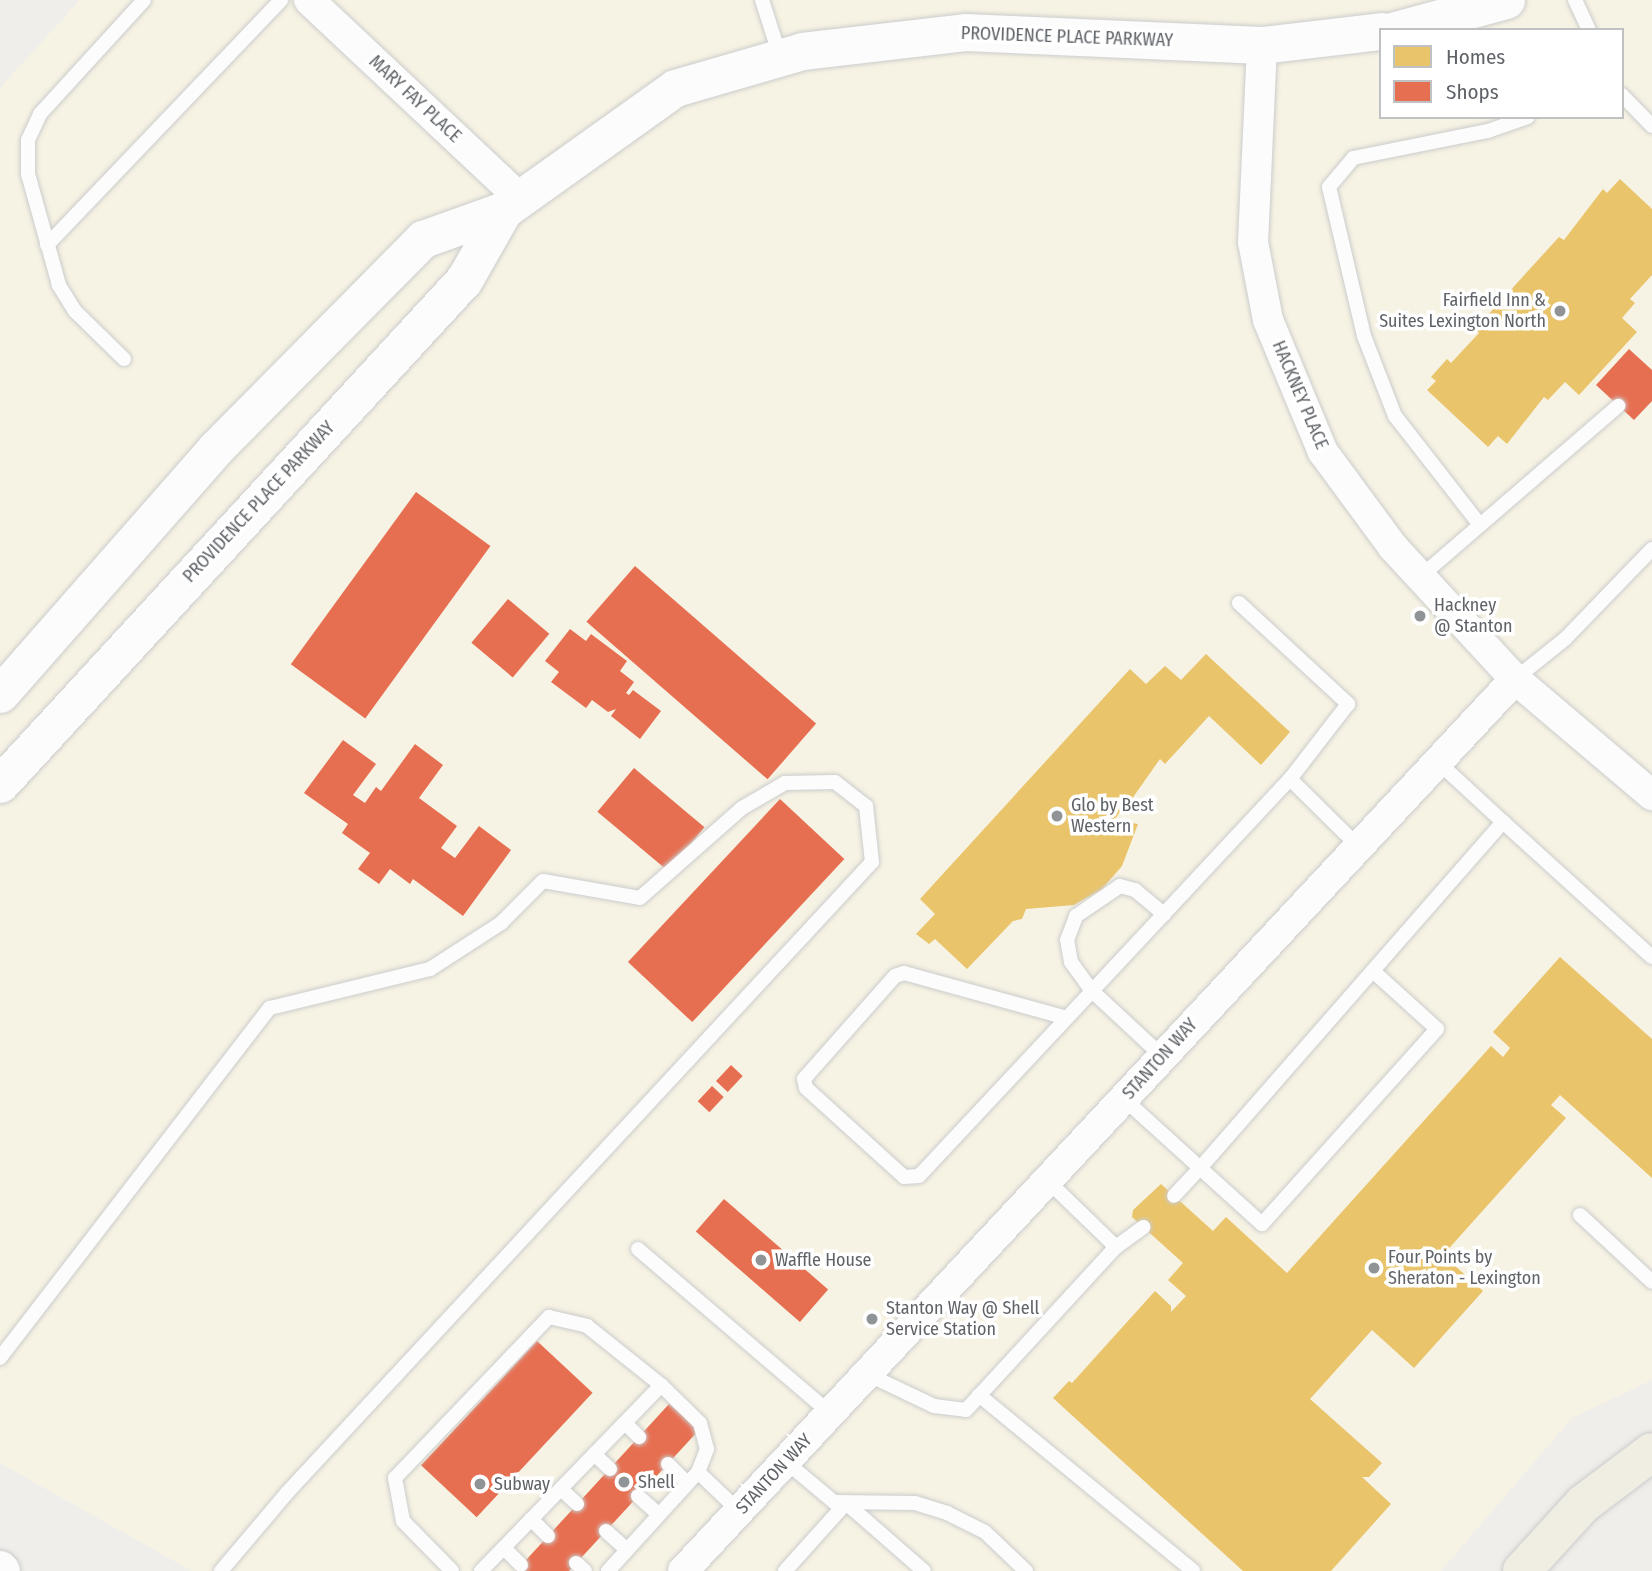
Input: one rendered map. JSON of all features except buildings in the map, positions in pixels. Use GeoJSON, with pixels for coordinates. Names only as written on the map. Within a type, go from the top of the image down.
{"type":"FeatureCollection","features":[{"type":"Feature","properties":{"kind":"highway"},"geometry":{"type":"LineString","coordinates":[[1522,1571],[1583,1504],[1652,1452]]}},
{"type":"Feature","properties":{"kind":"street","name":"MARY FAY PLACE"},"geometry":{"type":"LineString","coordinates":[[309,0],[512,204]]}},
{"type":"Feature","properties":{"kind":"street"},"geometry":{"type":"LineString","coordinates":[[1399,28],[1431,10],[1506,0]]}},
{"type":"Feature","properties":{"kind":"street","name":"PROVIDENCE PLACE PARKWAY"},"geometry":{"type":"LineString","coordinates":[[0,694],[215,449],[423,239],[512,204],[676,88],[780,57],[965,32],[1262,45],[1379,31]]}},
{"type":"Feature","properties":{"kind":"street","name":"HACKNEY PLACE"},"geometry":{"type":"LineString","coordinates":[[1262,45],[1253,242],[1268,320],[1323,452],[1420,577],[1515,678]]}},
{"type":"Feature","properties":{"kind":"street","name":"PROVIDENCE PLACE PARKWAY"},"geometry":{"type":"LineString","coordinates":[[0,784],[464,280],[512,204]]}},
{"type":"Feature","properties":{"kind":"street"},"geometry":{"type":"LineString","coordinates":[[1515,678],[1652,795]]}},
{"type":"Feature","properties":{"kind":"street","name":"STANTON WAY"},"geometry":{"type":"LineString","coordinates":[[683,1571],[1515,678]]}},
{"type":"Feature","properties":{"kind":"lane"},"geometry":{"type":"LineString","coordinates":[[124,359],[75,311],[59,285],[29,174],[27,140],[40,114],[144,0]]}},
{"type":"Feature","properties":{"kind":"lane"},"geometry":{"type":"LineString","coordinates":[[47,245],[281,0]]}},
{"type":"Feature","properties":{"kind":"lane"},"geometry":{"type":"LineString","coordinates":[[762,0],[780,57]]}},
{"type":"Feature","properties":{"kind":"lane"},"geometry":{"type":"LineString","coordinates":[[1575,0],[1588,28]]}},
{"type":"Feature","properties":{"kind":"lane"},"geometry":{"type":"LineString","coordinates":[[1624,97],[1652,126]]}},
{"type":"Feature","properties":{"kind":"lane"},"geometry":{"type":"LineString","coordinates":[[1480,525],[1395,416],[1364,336],[1329,187],[1353,158],[1488,131],[1522,119]]}},
{"type":"Feature","properties":{"kind":"lane"},"geometry":{"type":"LineString","coordinates":[[1420,577],[1618,406]]}},
{"type":"Feature","properties":{"kind":"lane"},"geometry":{"type":"LineString","coordinates":[[1515,678],[1565,639],[1652,549]]}},
{"type":"Feature","properties":{"kind":"lane"},"geometry":{"type":"LineString","coordinates":[[1067,1018],[914,974],[895,976],[804,1079],[806,1088],[904,1177],[919,1176],[1067,1018],[1290,779],[1348,704],[1239,603]]}},
{"type":"Feature","properties":{"kind":"lane"},"geometry":{"type":"LineString","coordinates":[[1437,761],[1652,957]]}},
{"type":"Feature","properties":{"kind":"lane"},"geometry":{"type":"LineString","coordinates":[[1290,779],[1358,846]]}},
{"type":"Feature","properties":{"kind":"lane"},"geometry":{"type":"LineString","coordinates":[[0,1358],[270,1008],[430,969],[501,923],[543,881],[640,898],[742,808],[785,783],[835,782],[866,806],[872,862],[286,1494],[221,1571]]}},
{"type":"Feature","properties":{"kind":"lane"},"geometry":{"type":"LineString","coordinates":[[1174,1196],[1503,822]]}},
{"type":"Feature","properties":{"kind":"lane"},"geometry":{"type":"LineString","coordinates":[[1162,1056],[1092,991],[1071,962],[1067,940],[1076,916],[1120,886],[1135,890],[1164,914]]}},
{"type":"Feature","properties":{"kind":"lane"},"geometry":{"type":"LineString","coordinates":[[1124,1099],[1262,1224],[1437,1029],[1373,971]]}},
{"type":"Feature","properties":{"kind":"lane"},"geometry":{"type":"LineString","coordinates":[[1048,1181],[1116,1247]]}},
{"type":"Feature","properties":{"kind":"lane"},"geometry":{"type":"LineString","coordinates":[[1580,1215],[1652,1282]]}},
{"type":"Feature","properties":{"kind":"lane"},"geometry":{"type":"LineString","coordinates":[[867,1374],[934,1406],[965,1410],[1116,1247],[1144,1227]]}},
{"type":"Feature","properties":{"kind":"lane"},"geometry":{"type":"LineString","coordinates":[[638,1249],[830,1413]]}},
{"type":"Feature","properties":{"kind":"lane"},"geometry":{"type":"LineString","coordinates":[[452,1571],[403,1521],[395,1478],[549,1317],[587,1326],[661,1385],[700,1423],[707,1449],[698,1472],[608,1571]]}},
{"type":"Feature","properties":{"kind":"lane"},"geometry":{"type":"LineString","coordinates":[[481,1571],[661,1385]]}},
{"type":"Feature","properties":{"kind":"lane"},"geometry":{"type":"LineString","coordinates":[[979,1395],[1193,1571]]}},
{"type":"Feature","properties":{"kind":"lane"},"geometry":{"type":"LineString","coordinates":[[625,1423],[639,1437]]}},
{"type":"Feature","properties":{"kind":"lane"},"geometry":{"type":"LineString","coordinates":[[594,1454],[610,1469]]}},
{"type":"Feature","properties":{"kind":"lane"},"geometry":{"type":"LineString","coordinates":[[785,1461],[834,1502],[915,1503],[947,1513],[985,1532],[1026,1571]]}},
{"type":"Feature","properties":{"kind":"lane"},"geometry":{"type":"LineString","coordinates":[[668,1464],[688,1483]]}},
{"type":"Feature","properties":{"kind":"lane"},"geometry":{"type":"LineString","coordinates":[[698,1472],[738,1511]]}},
{"type":"Feature","properties":{"kind":"lane"},"geometry":{"type":"LineString","coordinates":[[562,1489],[577,1504]]}},
{"type":"Feature","properties":{"kind":"lane"},"geometry":{"type":"LineString","coordinates":[[638,1496],[659,1516]]}},
{"type":"Feature","properties":{"kind":"lane"},"geometry":{"type":"LineString","coordinates":[[785,1571],[846,1503]]}},
{"type":"Feature","properties":{"kind":"lane"},"geometry":{"type":"LineString","coordinates":[[846,1503],[924,1571]]}},
{"type":"Feature","properties":{"kind":"lane"},"geometry":{"type":"LineString","coordinates":[[531,1519],[548,1536]]}},
{"type":"Feature","properties":{"kind":"lane"},"geometry":{"type":"LineString","coordinates":[[606,1531],[627,1549]]}},
{"type":"Feature","properties":{"kind":"lane"},"geometry":{"type":"LineString","coordinates":[[504,1548],[521,1565]]}},
{"type":"Feature","properties":{"kind":"shaded area"},"geometry":{"type":"Polygon","coordinates":[[[80,0],[1652,0],[1652,1380],[1572,1418],[1441,1571],[192,1571],[0,1463],[0,88],[80,0]]]}},
{"type":"Feature","properties":{"kind":"place","name":"Fairfield Inn & Suites Lexington North"},"geometry":{"type":"Point","coordinates":[1560,311]}},
{"type":"Feature","properties":{"kind":"place","name":"Hackney @ Stanton"},"geometry":{"type":"Point","coordinates":[1420,616]}},
{"type":"Feature","properties":{"kind":"place","name":"Glo by Best Western"},"geometry":{"type":"Point","coordinates":[1057,816]}},
{"type":"Feature","properties":{"kind":"place","name":"Waffle House"},"geometry":{"type":"Point","coordinates":[761,1260]}},
{"type":"Feature","properties":{"kind":"place","name":"Four Points by Sheraton - Lexington"},"geometry":{"type":"Point","coordinates":[1374,1268]}},
{"type":"Feature","properties":{"kind":"place","name":"Stanton Way @ Shell Service Station"},"geometry":{"type":"Point","coordinates":[872,1319]}},
{"type":"Feature","properties":{"kind":"place","name":"Shell"},"geometry":{"type":"Point","coordinates":[624,1482]}},
{"type":"Feature","properties":{"kind":"place","name":"Subway"},"geometry":{"type":"Point","coordinates":[480,1484]}}]}
